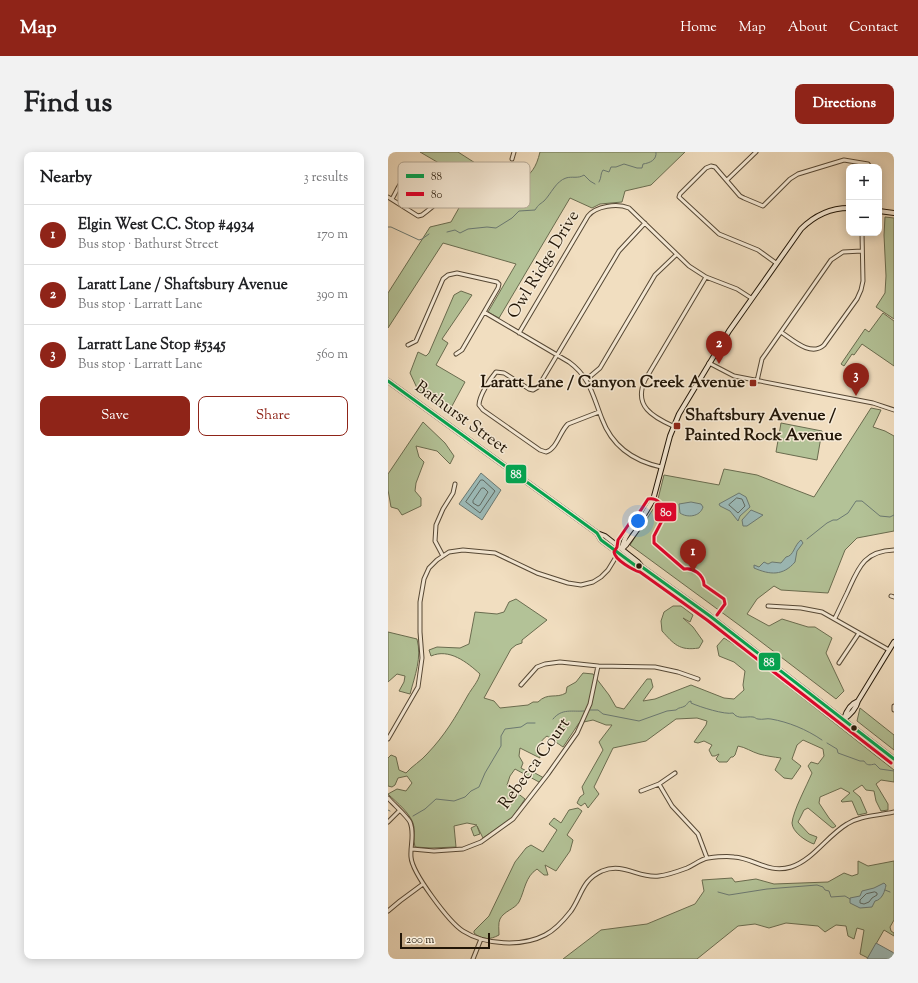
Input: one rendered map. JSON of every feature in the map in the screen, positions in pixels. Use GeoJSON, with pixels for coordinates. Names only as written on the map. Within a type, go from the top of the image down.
{"type":"FeatureCollection","features":[{"type":"Feature","properties":{"kind":"main road"},"geometry":{"type":"LineString","coordinates":[[620,551],[622,543],[635,524],[641,520],[653,500],[673,426],[729,331],[796,235],[810,220],[830,211],[846,208]]}},
{"type":"Feature","properties":{"kind":"main road"},"geometry":{"type":"LineString","coordinates":[[882,211],[894,213]]}},
{"type":"Feature","properties":{"kind":"main road","name":"Bathurst Street"},"geometry":{"type":"LineString","coordinates":[[388,381],[597,533],[605,536],[620,551],[638,562],[642,567],[710,616],[894,760]]}},
{"type":"Feature","properties":{"kind":"main road"},"geometry":{"type":"LineString","coordinates":[[843,720],[850,715],[857,705],[894,642]]}},
{"type":"Feature","properties":{"kind":"street"},"geometry":{"type":"LineString","coordinates":[[512,159],[514,152]]}},
{"type":"Feature","properties":{"kind":"street"},"geometry":{"type":"LineString","coordinates":[[727,180],[756,152]]}},
{"type":"Feature","properties":{"kind":"street"},"geometry":{"type":"LineString","coordinates":[[776,263],[758,250],[719,234],[679,197],[681,192],[709,166],[711,166],[715,168],[744,198],[763,206],[790,179],[798,174],[844,160],[868,164]]}},
{"type":"Feature","properties":{"kind":"street"},"geometry":{"type":"LineString","coordinates":[[392,199],[398,190]]}},
{"type":"Feature","properties":{"kind":"street"},"geometry":{"type":"LineString","coordinates":[[388,197],[398,203]]}},
{"type":"Feature","properties":{"kind":"street","name":"Owl Ridge Drive"},"geometry":{"type":"LineString","coordinates":[[519,333],[590,213],[603,208],[623,206],[630,209],[689,266],[706,277],[737,289],[751,298]]}},
{"type":"Feature","properties":{"kind":"street"},"geometry":{"type":"LineString","coordinates":[[406,208],[418,216],[422,216],[430,208]]}},
{"type":"Feature","properties":{"kind":"street"},"geometry":{"type":"LineString","coordinates":[[599,412],[568,424],[552,449],[546,452],[540,450],[483,410],[479,404],[479,399],[496,372],[504,373],[529,389],[533,390],[538,387],[618,251],[645,223]]}},
{"type":"Feature","properties":{"kind":"street"},"geometry":{"type":"LineString","coordinates":[[781,332],[802,346],[815,350],[824,345],[857,299],[861,290],[863,281],[862,236]]}},
{"type":"Feature","properties":{"kind":"street"},"geometry":{"type":"LineString","coordinates":[[757,381],[759,366],[762,359],[831,260],[843,252],[862,251]]}},
{"type":"Feature","properties":{"kind":"street"},"geometry":{"type":"LineString","coordinates":[[587,380],[600,368],[655,276],[676,255]]}},
{"type":"Feature","properties":{"kind":"street"},"geometry":{"type":"LineString","coordinates":[[408,346],[416,340],[443,279],[448,275],[457,273],[499,284],[462,350],[456,354]]}},
{"type":"Feature","properties":{"kind":"street"},"geometry":{"type":"LineString","coordinates":[[673,426],[659,420],[649,413],[643,402],[642,388],[645,380],[706,277]]}},
{"type":"Feature","properties":{"kind":"street"},"geometry":{"type":"LineString","coordinates":[[484,312],[575,367],[587,380],[606,429],[619,446],[638,460],[661,468]]}},
{"type":"Feature","properties":{"kind":"street"},"geometry":{"type":"LineString","coordinates":[[710,363],[734,376],[873,402],[894,410]]}},
{"type":"Feature","properties":{"kind":"street"},"geometry":{"type":"LineString","coordinates":[[443,556],[435,540],[436,525],[443,509],[453,493],[455,484]]}},
{"type":"Feature","properties":{"kind":"street"},"geometry":{"type":"LineString","coordinates":[[388,739],[418,687],[422,658],[420,602],[424,579],[429,568],[443,556],[449,552],[463,550],[495,553],[537,573],[568,583],[581,585],[593,582],[601,576],[620,551]]}},
{"type":"Feature","properties":{"kind":"street"},"geometry":{"type":"LineString","coordinates":[[834,618],[862,562],[879,552],[894,550]]}},
{"type":"Feature","properties":{"kind":"street"},"geometry":{"type":"LineString","coordinates":[[768,606],[816,610],[834,618],[889,650]]}},
{"type":"Feature","properties":{"kind":"street"},"geometry":{"type":"LineString","coordinates":[[839,663],[860,633]]}},
{"type":"Feature","properties":{"kind":"street"},"geometry":{"type":"LineString","coordinates":[[521,685],[537,667],[545,664],[560,662],[598,666],[655,667],[678,672],[698,679]]}},
{"type":"Feature","properties":{"kind":"street","name":"Rebecca Court"},"geometry":{"type":"LineString","coordinates":[[412,849],[434,851],[463,849],[481,842],[513,819],[548,774],[577,733],[590,704],[598,666]]}},
{"type":"Feature","properties":{"kind":"street"},"geometry":{"type":"LineString","coordinates":[[641,791],[659,784],[675,772]]}},
{"type":"Feature","properties":{"kind":"street"},"geometry":{"type":"LineString","coordinates":[[659,784],[672,806],[698,834],[707,858]]}},
{"type":"Feature","properties":{"kind":"street"},"geometry":{"type":"LineString","coordinates":[[388,798],[409,820],[412,830],[412,863],[423,884],[451,920],[463,931],[481,939],[501,943],[524,941],[544,935],[559,925],[571,910],[585,884],[593,876],[605,870],[617,868],[628,869],[644,875],[659,877],[686,868],[707,858],[734,857],[777,870],[791,867],[802,862],[846,824],[858,818],[894,812]]}},
{"type":"Feature","properties":{"kind":"street"},"geometry":{"type":"LineString","coordinates":[[388,822],[399,810]]}},
{"type":"Feature","properties":{"kind":"street"},"geometry":{"type":"LineString","coordinates":[[388,911],[400,900],[423,884]]}},
{"type":"Feature","properties":{"kind":"street"},"geometry":{"type":"LineString","coordinates":[[473,959],[481,939]]}},
{"type":"Feature","properties":{"kind":"green space"},"geometry":{"type":"Polygon","coordinates":[[[420,152],[458,152],[474,162],[437,162],[420,152]]]}},
{"type":"Feature","properties":{"kind":"green space"},"geometry":{"type":"Polygon","coordinates":[[[540,152],[685,152],[651,185],[625,191],[622,202],[600,204],[592,208],[570,198],[499,318],[488,312],[516,264],[443,243],[388,328],[388,293],[430,227],[451,222],[459,208],[530,208],[530,174],[537,162],[540,152]]]}},
{"type":"Feature","properties":{"kind":"green space"},"geometry":{"type":"Polygon","coordinates":[[[885,217],[894,218],[894,319],[876,307],[885,293],[885,217]]]}},
{"type":"Feature","properties":{"kind":"green space"},"geometry":{"type":"Polygon","coordinates":[[[461,291],[472,295],[442,339],[448,343],[436,365],[465,382],[452,406],[454,416],[417,388],[410,373],[418,352],[426,356],[429,353],[454,295],[461,291]]]}},
{"type":"Feature","properties":{"kind":"green space"},"geometry":{"type":"Polygon","coordinates":[[[883,313],[894,321],[894,366],[862,344],[854,355],[852,354],[844,366],[841,364],[865,329],[869,332],[883,313]]]}},
{"type":"Feature","properties":{"kind":"green space"},"geometry":{"type":"Polygon","coordinates":[[[871,408],[881,410],[873,427],[894,436],[894,531],[857,538],[845,550],[828,593],[781,590],[774,586],[757,599],[747,614],[769,626],[782,619],[808,627],[815,627],[832,638],[826,653],[844,691],[836,699],[630,545],[657,503],[664,475],[719,485],[724,469],[757,475],[814,497],[871,408]]]}},
{"type":"Feature","properties":{"kind":"green space"},"geometry":{"type":"Polygon","coordinates":[[[423,422],[445,443],[454,456],[450,464],[437,451],[416,446],[419,457],[424,462],[416,483],[415,491],[421,498],[421,506],[402,515],[398,509],[391,507],[388,490],[388,474],[423,422]]]}},
{"type":"Feature","properties":{"kind":"green space"},"geometry":{"type":"Polygon","coordinates":[[[781,423],[822,431],[817,460],[776,452],[781,423]]]}},
{"type":"Feature","properties":{"kind":"green space"},"geometry":{"type":"Polygon","coordinates":[[[516,599],[547,620],[522,640],[522,643],[511,649],[484,698],[494,701],[500,708],[528,705],[533,702],[538,702],[545,697],[562,695],[566,693],[567,687],[576,682],[583,673],[593,674],[616,707],[624,709],[647,679],[651,679],[653,687],[643,701],[655,699],[691,685],[724,698],[734,699],[744,690],[743,685],[745,671],[734,662],[719,656],[717,646],[724,638],[737,646],[894,770],[894,782],[881,780],[876,784],[888,804],[888,810],[881,811],[876,801],[874,791],[866,790],[862,785],[853,791],[860,797],[867,813],[858,815],[852,801],[842,802],[841,801],[850,793],[841,788],[820,797],[819,803],[836,826],[833,828],[831,827],[808,808],[804,810],[798,822],[809,834],[817,837],[814,844],[811,843],[794,830],[792,823],[797,805],[812,773],[808,766],[811,762],[818,764],[824,756],[823,749],[803,740],[797,745],[792,759],[801,766],[792,779],[784,778],[775,770],[781,758],[759,754],[738,746],[733,757],[731,757],[727,762],[719,762],[716,759],[719,754],[712,756],[709,750],[712,745],[704,741],[698,743],[694,742],[706,725],[707,721],[697,718],[676,719],[646,741],[613,748],[594,787],[599,794],[588,808],[585,803],[581,806],[577,803],[580,797],[584,794],[582,787],[603,750],[599,742],[612,725],[606,725],[593,720],[579,723],[563,747],[547,736],[544,738],[540,746],[540,758],[520,748],[519,756],[523,763],[521,768],[544,778],[539,782],[515,769],[510,776],[507,785],[525,799],[512,818],[483,838],[477,826],[480,834],[474,836],[471,828],[477,825],[467,823],[454,826],[456,847],[415,847],[413,822],[404,809],[388,794],[397,789],[406,791],[412,783],[407,776],[398,778],[395,785],[392,787],[388,786],[388,758],[391,755],[396,757],[399,770],[406,773],[422,759],[449,726],[480,674],[464,661],[451,655],[438,654],[431,656],[429,650],[437,647],[460,648],[469,644],[475,612],[497,614],[504,612],[509,602],[516,599]]]}},
{"type":"Feature","properties":{"kind":"green space"},"geometry":{"type":"Polygon","coordinates":[[[673,606],[681,606],[693,615],[690,622],[683,618],[693,627],[703,641],[699,648],[692,649],[678,646],[662,631],[661,621],[664,612],[673,606]]]}},
{"type":"Feature","properties":{"kind":"green space"},"geometry":{"type":"Polygon","coordinates":[[[388,632],[417,639],[419,653],[416,673],[410,694],[399,691],[404,682],[405,676],[397,674],[388,682],[388,632]]]}},
{"type":"Feature","properties":{"kind":"green space"},"geometry":{"type":"Polygon","coordinates":[[[860,708],[894,735],[894,750],[857,721],[860,708]]]}},
{"type":"Feature","properties":{"kind":"green space"},"geometry":{"type":"Polygon","coordinates":[[[578,808],[582,811],[567,835],[573,840],[570,851],[556,871],[545,865],[548,875],[544,875],[537,869],[533,872],[519,902],[500,919],[499,935],[492,938],[486,938],[480,937],[474,933],[474,931],[489,916],[515,862],[526,848],[531,845],[543,852],[557,830],[549,824],[554,818],[561,823],[569,810],[578,808]]]}},
{"type":"Feature","properties":{"kind":"green space"},"geometry":{"type":"Polygon","coordinates":[[[858,861],[868,866],[894,861],[894,920],[890,927],[891,931],[894,933],[894,936],[884,930],[868,958],[860,954],[864,930],[857,928],[854,939],[848,936],[846,926],[836,925],[825,932],[818,926],[786,923],[769,928],[755,924],[738,926],[697,959],[563,959],[601,930],[647,924],[695,904],[704,891],[702,880],[732,878],[735,882],[756,879],[774,884],[828,882],[844,873],[852,876],[858,874],[858,861]]]}},
{"type":"Feature","properties":{"kind":"water"},"geometry":{"type":"Polygon","coordinates":[[[481,473],[501,490],[482,520],[459,504],[481,473]]]}},
{"type":"Feature","properties":{"kind":"water"},"geometry":{"type":"Polygon","coordinates":[[[739,493],[746,497],[750,507],[740,516],[738,521],[730,511],[719,504],[739,493]]]}},
{"type":"Feature","properties":{"kind":"water"},"geometry":{"type":"Polygon","coordinates":[[[691,502],[701,504],[703,507],[699,513],[693,516],[686,516],[680,513],[679,504],[691,502]]]}},
{"type":"Feature","properties":{"kind":"water"},"geometry":{"type":"Polygon","coordinates":[[[751,510],[763,515],[747,526],[743,526],[742,520],[751,510]]]}},
{"type":"Feature","properties":{"kind":"water"},"geometry":{"type":"Polygon","coordinates":[[[801,540],[803,543],[797,551],[795,562],[786,570],[771,573],[754,568],[754,565],[759,567],[764,562],[768,564],[772,562],[781,563],[786,557],[791,555],[801,540]]]}},
{"type":"Feature","properties":{"kind":"water"},"geometry":{"type":"Polygon","coordinates":[[[884,883],[886,885],[883,895],[880,899],[875,901],[872,907],[860,908],[850,903],[850,898],[860,896],[862,891],[874,888],[884,883]]]}},
{"type":"Feature","properties":{"kind":"water"},"geometry":{"type":"Polygon","coordinates":[[[876,943],[894,953],[894,959],[867,959],[876,943]]]}},
{"type":"Feature","properties":{"kind":"waterway"},"geometry":{"type":"LineString","coordinates":[[599,182],[603,170],[609,172],[611,167],[624,164],[642,168],[643,164],[654,159],[656,152]]}},
{"type":"Feature","properties":{"kind":"waterway"},"geometry":{"type":"LineString","coordinates":[[447,232],[455,230],[460,233],[468,229],[487,227],[496,228],[512,218],[519,211],[535,210],[547,198],[556,185],[566,178],[580,177],[584,175],[595,184]]}},
{"type":"Feature","properties":{"kind":"waterway"},"geometry":{"type":"LineString","coordinates":[[388,227],[419,240],[429,234]]}},
{"type":"Feature","properties":{"kind":"waterway"},"geometry":{"type":"LineString","coordinates":[[807,539],[827,523],[837,520],[848,513],[856,501],[862,501],[880,516],[890,517],[894,515]]}},
{"type":"Feature","properties":{"kind":"waterway"},"geometry":{"type":"LineString","coordinates":[[590,710],[598,710],[603,714],[639,721],[667,711],[676,710],[685,706],[691,701],[691,703],[700,707],[719,712],[733,713],[740,717],[753,717],[757,719],[769,719],[784,722],[797,726],[822,740]]}},
{"type":"Feature","properties":{"kind":"waterway"},"geometry":{"type":"LineString","coordinates":[[553,719],[560,713],[584,711]]}},
{"type":"Feature","properties":{"kind":"waterway"},"geometry":{"type":"LineString","coordinates":[[413,816],[425,809],[436,799],[454,801],[465,797],[471,791],[479,787],[485,773],[501,746],[501,736],[505,729],[521,727],[527,723],[535,723]]}},
{"type":"Feature","properties":{"kind":"waterway"},"geometry":{"type":"LineString","coordinates":[[827,743],[837,749],[838,753],[864,761],[870,765],[875,764],[880,769],[894,771]]}},
{"type":"Feature","properties":{"kind":"waterway"},"geometry":{"type":"LineString","coordinates":[[718,892],[729,895],[767,889],[817,885],[829,891],[831,897],[845,896],[850,899]]}},
{"type":"Feature","properties":{"kind":"waterway"},"geometry":{"type":"LineString","coordinates":[[885,890],[890,892]]}},
{"type":"Feature","properties":{"kind":"transit line","name":"88"},"geometry":{"type":"LineString","coordinates":[[388,381],[597,533],[601,540],[636,566],[642,567],[710,616],[894,759]]}},
{"type":"Feature","properties":{"kind":"transit line","name":"80"},"geometry":{"type":"LineString","coordinates":[[717,615],[725,604],[724,599],[704,585],[704,581],[697,572],[691,569],[684,569],[654,543],[654,536],[666,513],[657,500],[648,499],[618,540],[617,547],[614,552],[615,555],[629,567],[640,572],[707,620],[891,763]]}},
{"type":"Feature","properties":{"kind":"place","name":"Laratt Lane / Shaftsbury Avenue"},"geometry":{"type":"Point","coordinates":[719,364]}},
{"type":"Feature","properties":{"kind":"place","name":"Laratt Lane / Canyon Creek Avenue"},"geometry":{"type":"Point","coordinates":[753,383]}},
{"type":"Feature","properties":{"kind":"place","name":"Larratt Lane Stop #5345"},"geometry":{"type":"Point","coordinates":[856,396]}},
{"type":"Feature","properties":{"kind":"place","name":"Shaftsbury Avenue / Painted Rock Avenue"},"geometry":{"type":"Point","coordinates":[677,426]}},
{"type":"Feature","properties":{"kind":"place","name":"Elgin West C.C. Stop #4934"},"geometry":{"type":"Point","coordinates":[693,572]}}]}
